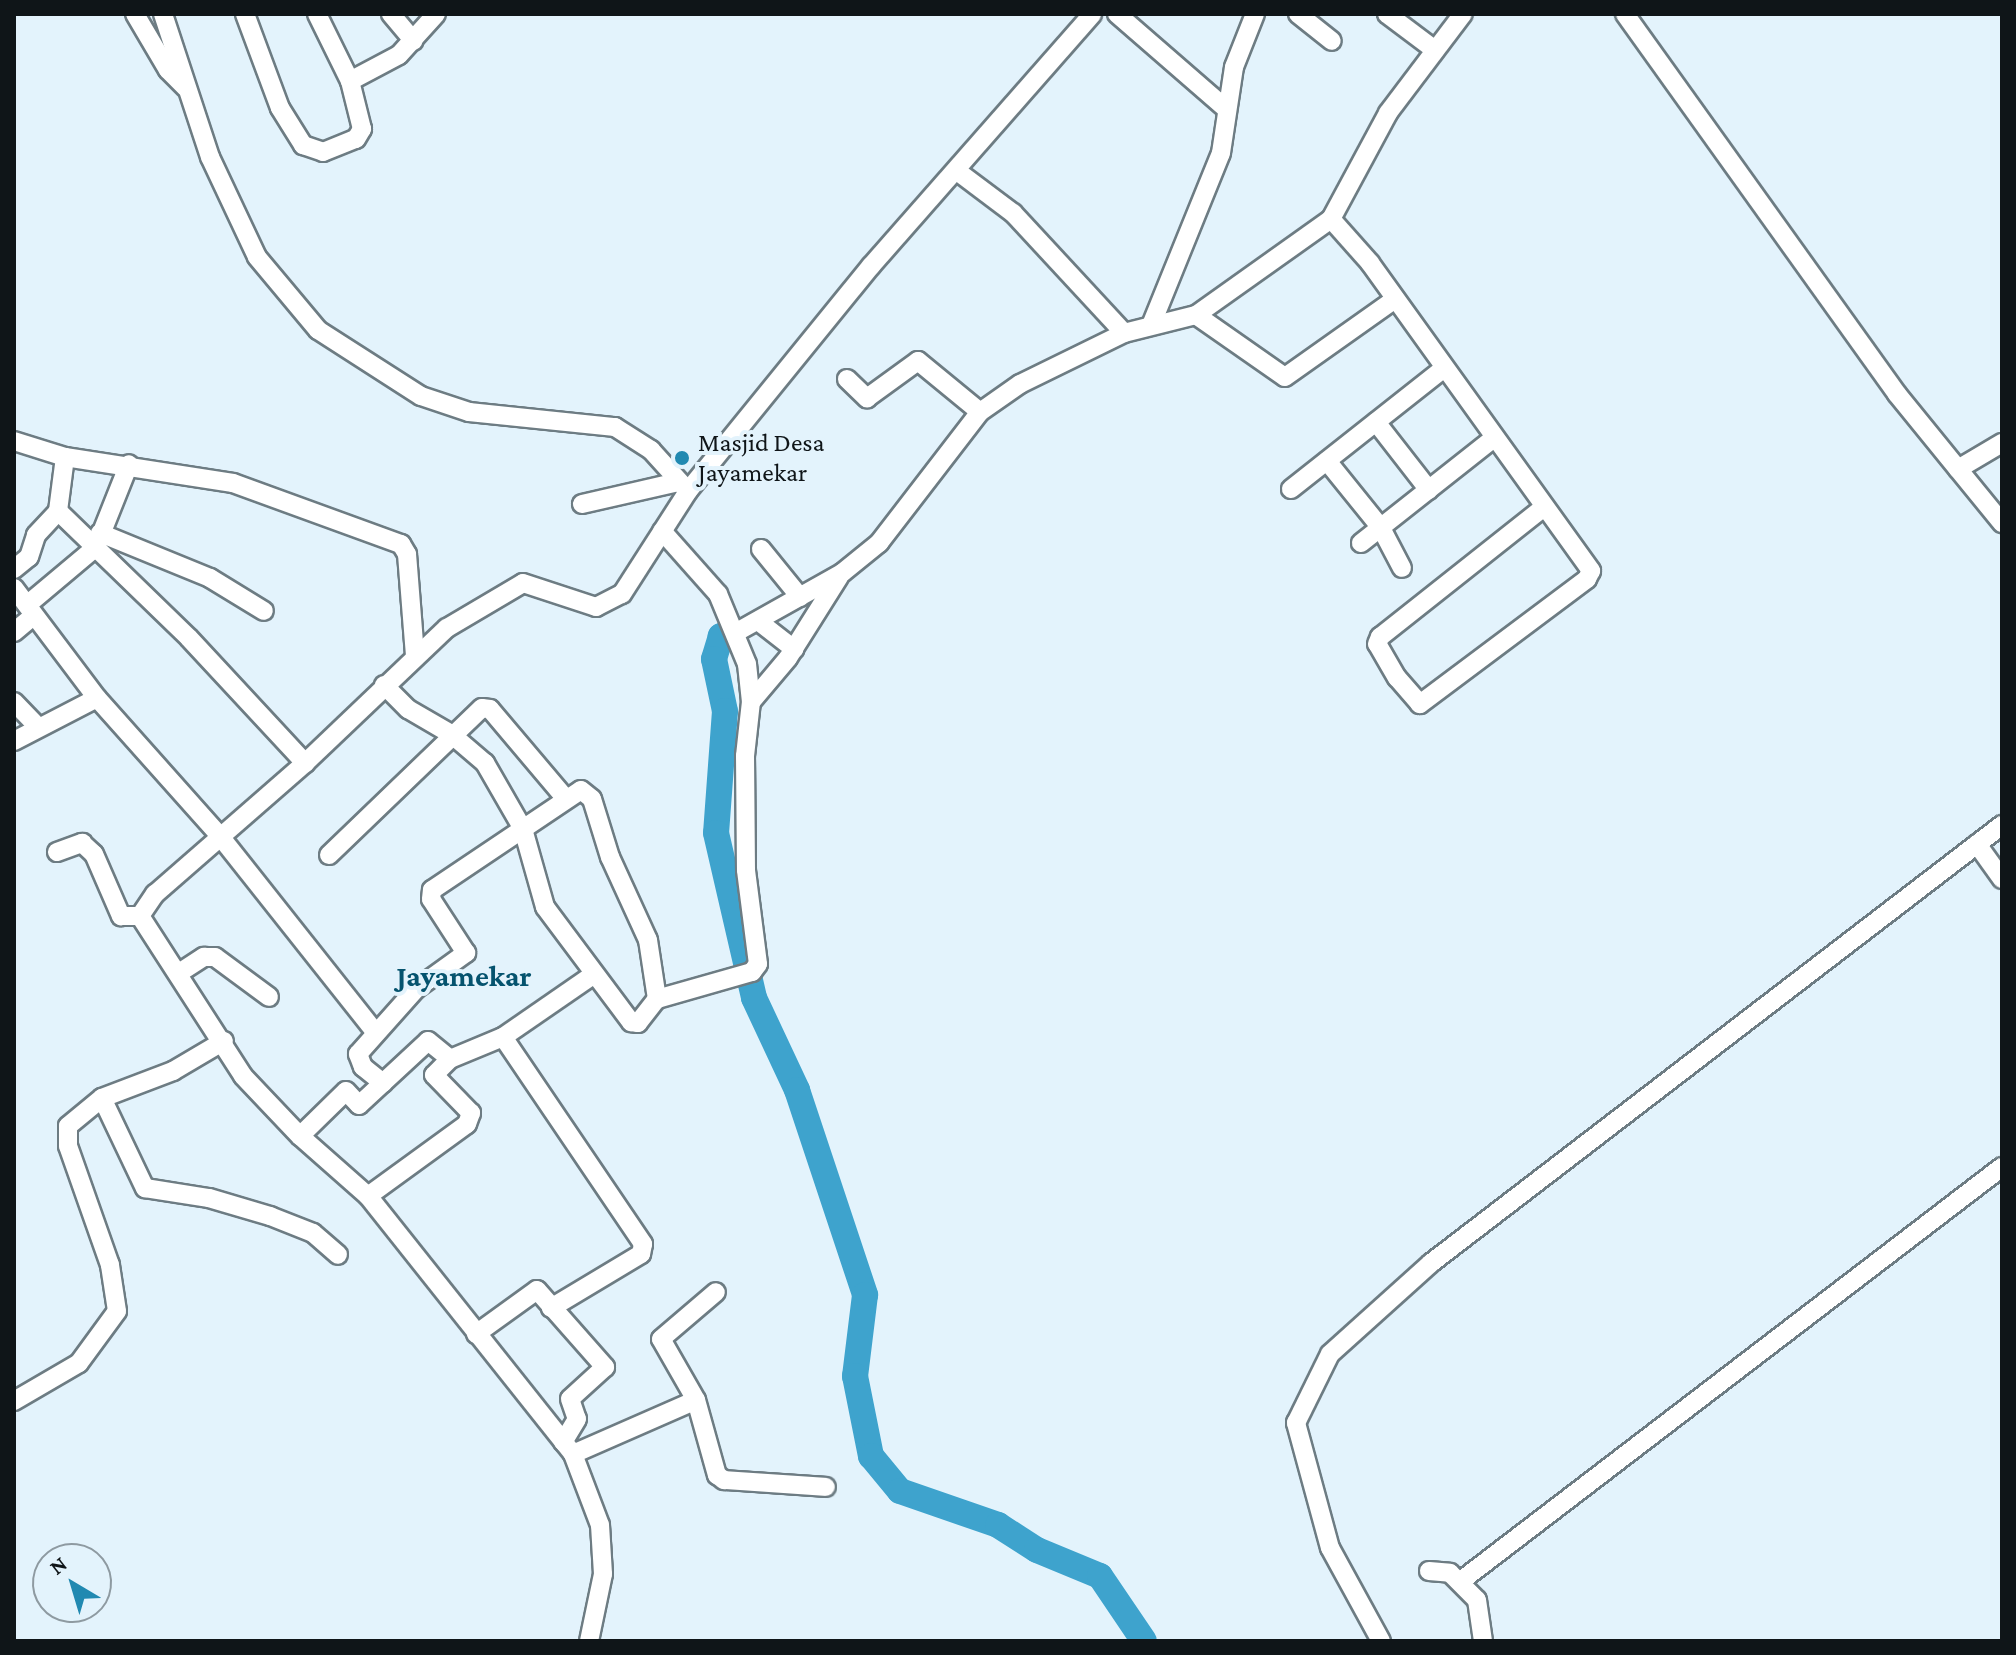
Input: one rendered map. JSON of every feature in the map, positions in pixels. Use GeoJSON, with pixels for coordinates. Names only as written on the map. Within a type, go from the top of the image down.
{"type":"FeatureCollection","features":[{"type":"Feature","properties":{"kind":"street"},"geometry":{"type":"LineString","coordinates":[[135,14],[168,70],[188,89]]}},
{"type":"Feature","properties":{"kind":"street"},"geometry":{"type":"LineString","coordinates":[[163,14],[210,157],[257,257],[318,330],[421,396],[469,412],[615,427],[651,450],[683,487]]}},
{"type":"Feature","properties":{"kind":"street"},"geometry":{"type":"LineString","coordinates":[[245,14],[280,108],[312,152],[323,152],[361,135],[350,81],[317,14]]}},
{"type":"Feature","properties":{"kind":"street"},"geometry":{"type":"LineString","coordinates":[[391,14],[414,41]]}},
{"type":"Feature","properties":{"kind":"street"},"geometry":{"type":"LineString","coordinates":[[350,81],[414,41],[436,14]]}},
{"type":"Feature","properties":{"kind":"street"},"geometry":{"type":"LineString","coordinates":[[1117,14],[1225,108]]}},
{"type":"Feature","properties":{"kind":"street"},"geometry":{"type":"LineString","coordinates":[[1152,323],[1221,153],[1225,108],[1234,67],[1255,14]]}},
{"type":"Feature","properties":{"kind":"street"},"geometry":{"type":"LineString","coordinates":[[1298,14],[1332,41]]}},
{"type":"Feature","properties":{"kind":"street"},"geometry":{"type":"LineString","coordinates":[[1387,14],[1435,50]]}},
{"type":"Feature","properties":{"kind":"street"},"geometry":{"type":"LineString","coordinates":[[735,633],[842,573],[908,510],[980,412],[1057,362],[1152,323],[1196,315],[1331,219],[1362,155],[1463,14]]}},
{"type":"Feature","properties":{"kind":"street"},"geometry":{"type":"LineString","coordinates":[[1625,14],[1897,394],[2002,523]]}},
{"type":"Feature","properties":{"kind":"street"},"geometry":{"type":"LineString","coordinates":[[140,916],[155,894],[305,763],[415,655],[458,620],[523,583],[578,605],[610,603],[622,594],[662,531],[683,487],[1087,16]]}},
{"type":"Feature","properties":{"kind":"street"},"geometry":{"type":"LineString","coordinates":[[957,171],[1013,213],[1124,333]]}},
{"type":"Feature","properties":{"kind":"street"},"geometry":{"type":"LineString","coordinates":[[1331,219],[1395,299],[1544,507],[1587,558],[1591,571],[1587,579],[1420,704],[1397,678],[1377,644],[1380,637],[1544,507]]}},
{"type":"Feature","properties":{"kind":"street"},"geometry":{"type":"LineString","coordinates":[[1196,315],[1285,377],[1395,299]]}},
{"type":"Feature","properties":{"kind":"street"},"geometry":{"type":"LineString","coordinates":[[847,379],[867,398],[918,361],[980,412]]}},
{"type":"Feature","properties":{"kind":"street"},"geometry":{"type":"LineString","coordinates":[[1291,489],[1443,369]]}},
{"type":"Feature","properties":{"kind":"street"},"geometry":{"type":"LineString","coordinates":[[1376,422],[1429,490]]}},
{"type":"Feature","properties":{"kind":"street"},"geometry":{"type":"LineString","coordinates":[[1361,543],[1494,438]]}},
{"type":"Feature","properties":{"kind":"street"},"geometry":{"type":"LineString","coordinates":[[14,441],[48,447],[65,457],[129,464],[233,483],[401,544],[409,567],[415,655]]}},
{"type":"Feature","properties":{"kind":"street"},"geometry":{"type":"LineString","coordinates":[[1958,469],[2002,443]]}},
{"type":"Feature","properties":{"kind":"street"},"geometry":{"type":"LineString","coordinates":[[14,569],[29,557],[36,535],[58,511],[65,457]]}},
{"type":"Feature","properties":{"kind":"street"},"geometry":{"type":"LineString","coordinates":[[1327,461],[1381,528],[1402,568]]}},
{"type":"Feature","properties":{"kind":"street"},"geometry":{"type":"LineString","coordinates":[[14,632],[98,540],[129,464]]}},
{"type":"Feature","properties":{"kind":"street"},"geometry":{"type":"LineString","coordinates":[[582,504],[683,487]]}},
{"type":"Feature","properties":{"kind":"street"},"geometry":{"type":"LineString","coordinates":[[58,511],[98,540],[121,575],[189,638],[305,763]]}},
{"type":"Feature","properties":{"kind":"street"},"geometry":{"type":"LineString","coordinates":[[384,685],[408,709],[451,734],[485,763],[523,829],[545,907],[593,975],[635,1024],[657,999],[752,972],[758,964],[746,870],[745,756],[751,702],[747,664],[718,594],[662,531]]}},
{"type":"Feature","properties":{"kind":"street"},"geometry":{"type":"LineString","coordinates":[[98,540],[137,549],[210,578],[264,611]]}},
{"type":"Feature","properties":{"kind":"street"},"geometry":{"type":"LineString","coordinates":[[121,575],[137,549]]}},
{"type":"Feature","properties":{"kind":"street"},"geometry":{"type":"LineString","coordinates":[[761,549],[800,597]]}},
{"type":"Feature","properties":{"kind":"street"},"geometry":{"type":"LineString","coordinates":[[751,702],[794,649],[842,573]]}},
{"type":"Feature","properties":{"kind":"street"},"geometry":{"type":"LineString","coordinates":[[14,588],[97,698],[219,835],[375,1032]]}},
{"type":"Feature","properties":{"kind":"street"},"geometry":{"type":"LineString","coordinates":[[758,621],[794,649]]}},
{"type":"Feature","properties":{"kind":"street"},"geometry":{"type":"LineString","coordinates":[[14,741],[97,698]]}},
{"type":"Feature","properties":{"kind":"street"},"geometry":{"type":"LineString","coordinates":[[14,702],[38,727]]}},
{"type":"Feature","properties":{"kind":"street"},"geometry":{"type":"LineString","coordinates":[[329,855],[451,734],[482,708],[490,709],[566,799]]}},
{"type":"Feature","properties":{"kind":"street"},"geometry":{"type":"LineString","coordinates":[[383,1083],[358,1061],[375,1032],[416,989],[466,953],[431,899],[432,890],[581,790],[592,799],[610,857],[648,940],[657,999]]}},
{"type":"Feature","properties":{"kind":"street"},"geometry":{"type":"LineString","coordinates":[[1381,1641],[1330,1548],[1296,1423],[1330,1354],[1431,1263],[2002,825]]}},
{"type":"Feature","properties":{"kind":"street"},"geometry":{"type":"LineString","coordinates":[[57,852],[82,843],[94,854],[121,916],[140,916]]}},
{"type":"Feature","properties":{"kind":"street"},"geometry":{"type":"LineString","coordinates":[[1977,844],[2002,879]]}},
{"type":"Feature","properties":{"kind":"street"},"geometry":{"type":"LineString","coordinates":[[140,916],[224,1041],[243,1076],[300,1136],[368,1196],[568,1448],[600,1525],[603,1574],[589,1641]]}},
{"type":"Feature","properties":{"kind":"street"},"geometry":{"type":"LineString","coordinates":[[179,973],[204,957],[215,957],[269,997]]}},
{"type":"Feature","properties":{"kind":"street"},"geometry":{"type":"LineString","coordinates":[[368,1196],[467,1124],[471,1113],[434,1075],[450,1059],[503,1037],[593,975]]}},
{"type":"Feature","properties":{"kind":"street"},"geometry":{"type":"LineString","coordinates":[[503,1037],[643,1244],[641,1254],[551,1308]]}},
{"type":"Feature","properties":{"kind":"street"},"geometry":{"type":"LineString","coordinates":[[14,1401],[79,1363],[117,1311],[110,1265],[67,1135],[75,1117],[102,1098],[173,1071],[224,1041]]}},
{"type":"Feature","properties":{"kind":"street"},"geometry":{"type":"LineString","coordinates":[[300,1136],[346,1091],[359,1105],[428,1041],[450,1059]]}},
{"type":"Feature","properties":{"kind":"street"},"geometry":{"type":"LineString","coordinates":[[102,1098],[145,1188],[209,1198],[270,1216],[313,1233],[338,1255]]}},
{"type":"Feature","properties":{"kind":"street"},"geometry":{"type":"LineString","coordinates":[[1462,1580],[2002,1167]]}},
{"type":"Feature","properties":{"kind":"street"},"geometry":{"type":"LineString","coordinates":[[476,1334],[537,1290],[605,1367],[570,1399],[577,1419],[568,1448]]}},
{"type":"Feature","properties":{"kind":"street"},"geometry":{"type":"LineString","coordinates":[[716,1292],[661,1339],[696,1400],[717,1475],[724,1480],[826,1487]]}},
{"type":"Feature","properties":{"kind":"street"},"geometry":{"type":"LineString","coordinates":[[568,1448],[696,1400]]}},
{"type":"Feature","properties":{"kind":"street"},"geometry":{"type":"LineString","coordinates":[[1429,1571],[1450,1573],[1462,1580],[1477,1600],[1483,1641]]}},
{"type":"Feature","properties":{"kind":"waterway"},"geometry":{"type":"LineString","coordinates":[[1071,349],[1088,341]]}},
{"type":"Feature","properties":{"kind":"waterway"},"geometry":{"type":"LineString","coordinates":[[931,461],[950,437]]}},
{"type":"Feature","properties":{"kind":"waterway"},"geometry":{"type":"LineString","coordinates":[[728,633],[721,636],[714,659],[725,711],[716,833],[754,998],[797,1090],[865,1295],[855,1376],[871,1456],[900,1491],[998,1525],[1037,1550],[1100,1576],[1144,1641]]}},
{"type":"Feature","properties":{"kind":"place","name":"Masjid Desa Jayamekar"},"geometry":{"type":"Point","coordinates":[682,458]}},
{"type":"Feature","properties":{"kind":"district","name":"Jayamekar"},"geometry":{"type":"Point","coordinates":[464,976]}}]}
